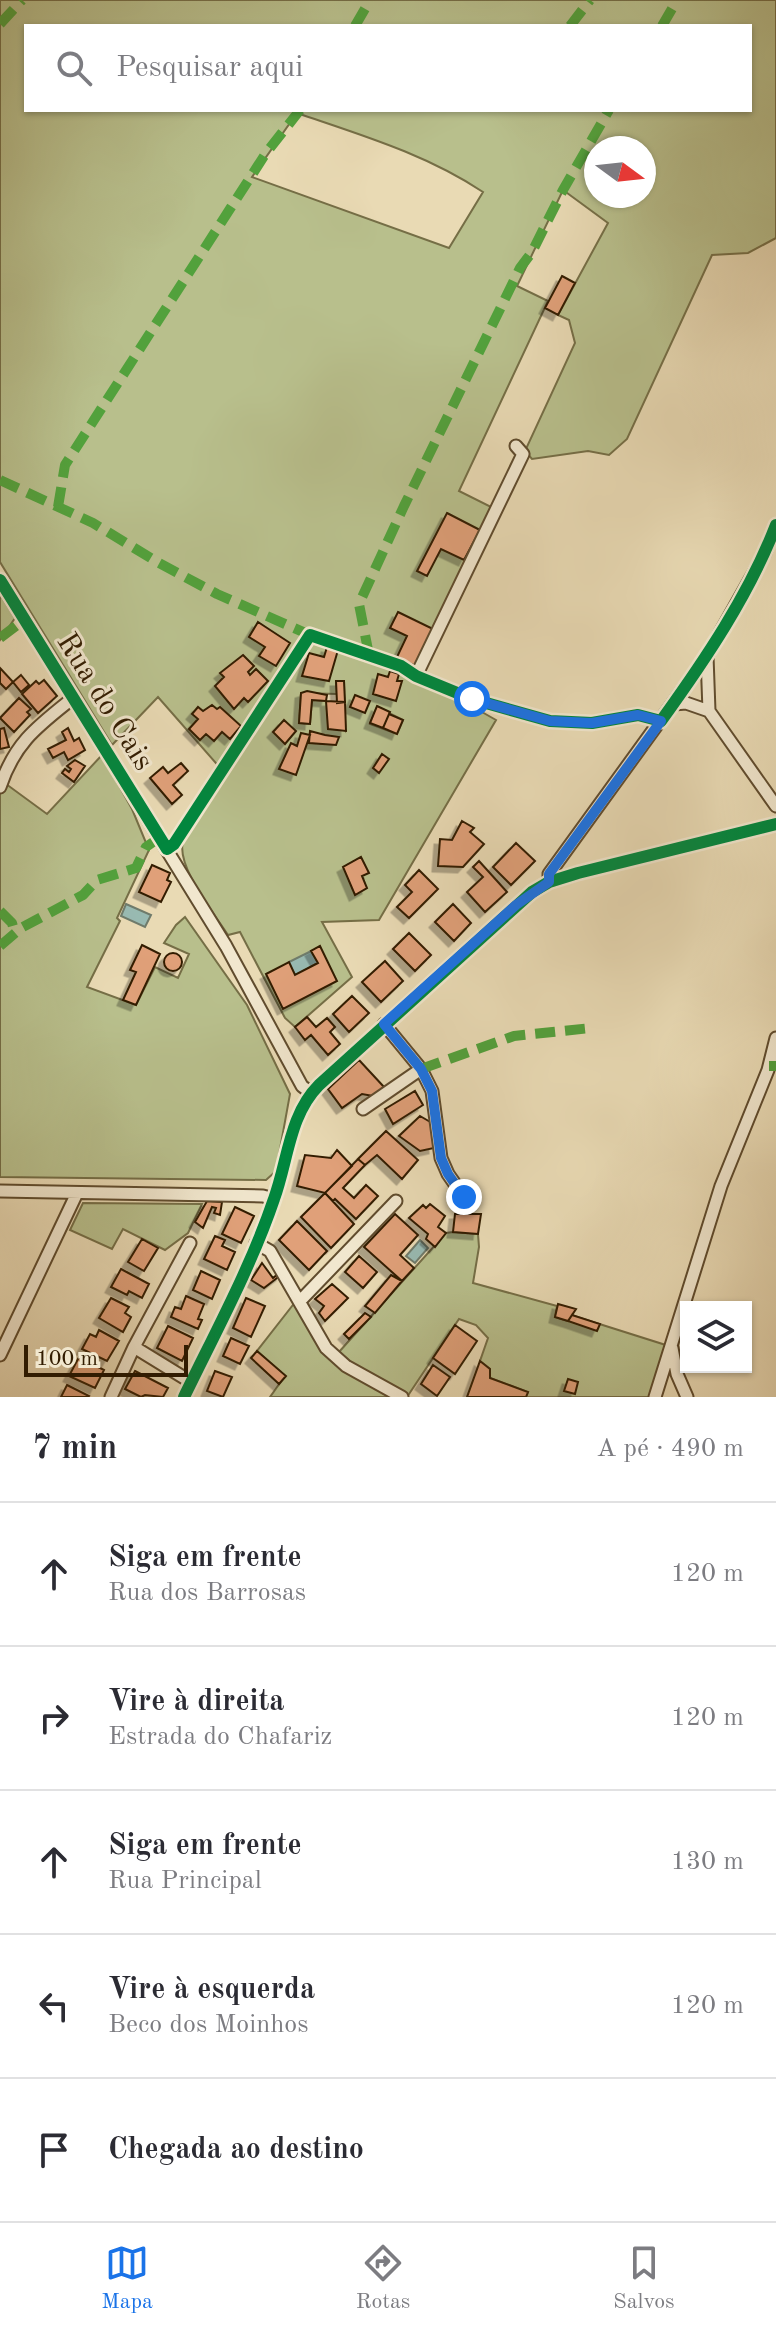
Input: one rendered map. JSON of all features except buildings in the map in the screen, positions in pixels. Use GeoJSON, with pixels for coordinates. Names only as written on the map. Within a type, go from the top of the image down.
{"type":"FeatureCollection","features":[{"type":"Feature","properties":{"kind":"street"},"geometry":{"type":"LineString","coordinates":[[416,676],[523,454],[516,446]]}},
{"type":"Feature","properties":{"kind":"street"},"geometry":{"type":"LineString","coordinates":[[549,882],[549,874],[707,656],[771,552],[776,525]]}},
{"type":"Feature","properties":{"kind":"street","name":"Rua do Cais"},"geometry":{"type":"LineString","coordinates":[[0,580],[226,946],[302,1086],[311,1093]]}},
{"type":"Feature","properties":{"kind":"street"},"geometry":{"type":"LineString","coordinates":[[167,849],[174,844],[310,635],[401,666],[416,676],[472,699],[550,721],[592,723],[638,715],[661,721]]}},
{"type":"Feature","properties":{"kind":"street"},"geometry":{"type":"LineString","coordinates":[[707,656],[709,711],[776,806]]}},
{"type":"Feature","properties":{"kind":"street"},"geometry":{"type":"LineString","coordinates":[[0,787],[14,755],[28,734],[73,698]]}},
{"type":"Feature","properties":{"kind":"street"},"geometry":{"type":"LineString","coordinates":[[674,704],[686,703],[709,711]]}},
{"type":"Feature","properties":{"kind":"street"},"geometry":{"type":"LineString","coordinates":[[184,1397],[256,1243],[274,1199],[295,1124],[311,1093],[516,905],[549,882],[776,824]]}},
{"type":"Feature","properties":{"kind":"street"},"geometry":{"type":"LineString","coordinates":[[384,1024],[421,1069],[432,1091],[441,1158],[464,1197]]}},
{"type":"Feature","properties":{"kind":"street"},"geometry":{"type":"LineString","coordinates":[[655,1397],[721,1186],[768,1070],[776,1038]]}},
{"type":"Feature","properties":{"kind":"street"},"geometry":{"type":"LineString","coordinates":[[363,1109],[421,1069]]}},
{"type":"Feature","properties":{"kind":"street"},"geometry":{"type":"LineString","coordinates":[[0,1191],[263,1196],[274,1199]]}},
{"type":"Feature","properties":{"kind":"street"},"geometry":{"type":"LineString","coordinates":[[0,1355],[77,1193]]}},
{"type":"Feature","properties":{"kind":"street"},"geometry":{"type":"LineString","coordinates":[[301,1300],[396,1201]]}},
{"type":"Feature","properties":{"kind":"street"},"geometry":{"type":"LineString","coordinates":[[111,1397],[190,1243]]}},
{"type":"Feature","properties":{"kind":"street"},"geometry":{"type":"LineString","coordinates":[[256,1243],[270,1251],[326,1348],[346,1366],[402,1397]]}},
{"type":"Feature","properties":{"kind":"street"},"geometry":{"type":"LineString","coordinates":[[671,1345],[677,1374],[687,1397]]}},
{"type":"Feature","properties":{"kind":"street"},"geometry":{"type":"LineString","coordinates":[[134,1347],[191,1382]]}},
{"type":"Feature","properties":{"kind":"green space"},"geometry":{"type":"Polygon","coordinates":[[[0,0],[776,0],[776,238],[748,253],[712,255],[627,439],[609,455],[588,451],[532,459],[525,451],[575,343],[569,320],[558,315],[608,223],[588,208],[656,208],[656,136],[584,136],[584,205],[563,190],[517,286],[548,301],[459,491],[497,510],[417,675],[496,720],[379,920],[322,922],[352,977],[295,1027],[285,1018],[240,932],[228,935],[185,864],[182,852],[186,833],[222,770],[158,697],[112,745],[0,562],[0,0]],[[297,113],[252,177],[449,248],[483,192],[416,156],[297,113]],[[336,681],[337,694],[301,693],[299,723],[310,724],[312,700],[326,701],[345,730],[344,681],[336,681]],[[377,707],[370,724],[397,734],[403,720],[377,707]]]}},
{"type":"Feature","properties":{"kind":"green space"},"geometry":{"type":"Polygon","coordinates":[[[0,594],[15,618],[0,640],[0,594]]]}},
{"type":"Feature","properties":{"kind":"green space"},"geometry":{"type":"Polygon","coordinates":[[[102,755],[132,809],[149,850],[117,918],[120,921],[87,987],[136,1005],[155,967],[178,978],[189,954],[164,943],[185,917],[247,1005],[290,1094],[276,1171],[266,1180],[0,1177],[0,787],[2,781],[47,814],[102,755]]]}},
{"type":"Feature","properties":{"kind":"green space"},"geometry":{"type":"Polygon","coordinates":[[[83,1203],[202,1204],[188,1233],[165,1250],[123,1229],[112,1249],[70,1230],[83,1203]]]}},
{"type":"Feature","properties":{"kind":"green space"},"geometry":{"type":"Polygon","coordinates":[[[446,1233],[478,1234],[473,1283],[557,1306],[555,1317],[568,1321],[571,1315],[672,1347],[655,1397],[526,1397],[528,1392],[490,1378],[490,1369],[480,1361],[488,1338],[476,1325],[459,1319],[407,1397],[339,1352],[446,1233]]]}},
{"type":"Feature","properties":{"kind":"green space"},"geometry":{"type":"Polygon","coordinates":[[[296,1301],[321,1348],[389,1397],[270,1397],[285,1376],[257,1351],[296,1301]]]}},
{"type":"Feature","properties":{"kind":"water"},"geometry":{"type":"Polygon","coordinates":[[[126,904],[151,915],[145,927],[121,916],[126,904]]]}},
{"type":"Feature","properties":{"kind":"water"},"geometry":{"type":"Polygon","coordinates":[[[311,951],[318,963],[295,975],[289,962],[311,951]]]}},
{"type":"Feature","properties":{"kind":"water"},"geometry":{"type":"Polygon","coordinates":[[[420,1240],[428,1248],[415,1263],[406,1256],[420,1240]]]}},
{"type":"Feature","properties":{"kind":"marked path"},"geometry":{"type":"LineString","coordinates":[[0,24],[22,0]]}},
{"type":"Feature","properties":{"kind":"marked path"},"geometry":{"type":"LineString","coordinates":[[356,24],[370,0]]}},
{"type":"Feature","properties":{"kind":"marked path"},"geometry":{"type":"LineString","coordinates":[[572,24],[590,0]]}},
{"type":"Feature","properties":{"kind":"marked path"},"geometry":{"type":"LineString","coordinates":[[663,24],[677,0]]}},
{"type":"Feature","properties":{"kind":"marked path"},"geometry":{"type":"LineString","coordinates":[[58,507],[65,465],[266,153],[298,112]]}},
{"type":"Feature","properties":{"kind":"marked path"},"geometry":{"type":"LineString","coordinates":[[369,655],[359,604],[520,268],[532,252],[608,112]]}},
{"type":"Feature","properties":{"kind":"marked path"},"geometry":{"type":"LineString","coordinates":[[0,480],[93,523],[217,594],[310,635]]}},
{"type":"Feature","properties":{"kind":"marked path"},"geometry":{"type":"LineString","coordinates":[[0,638],[25,619]]}},
{"type":"Feature","properties":{"kind":"marked path"},"geometry":{"type":"LineString","coordinates":[[0,946],[21,928],[83,895],[97,880],[136,868],[146,847],[159,838]]}},
{"type":"Feature","properties":{"kind":"marked path"},"geometry":{"type":"LineString","coordinates":[[0,911],[12,923],[15,934]]}},
{"type":"Feature","properties":{"kind":"marked path"},"geometry":{"type":"LineString","coordinates":[[421,1069],[514,1036],[591,1028]]}},
{"type":"Feature","properties":{"kind":"marked path"},"geometry":{"type":"LineString","coordinates":[[769,1066],[776,1066]]}},
{"type":"Feature","properties":{"kind":"cycle path"},"geometry":{"type":"LineString","coordinates":[[0,580],[167,849],[174,844],[310,635],[401,666],[416,676],[472,699],[550,721],[592,723],[638,715],[661,721],[725,626],[753,577],[776,525]]}},
{"type":"Feature","properties":{"kind":"cycle path"},"geometry":{"type":"LineString","coordinates":[[184,1397],[255,1250],[279,1184],[295,1124],[319,1085],[532,892],[549,882],[776,824]]}},
{"type":"Feature","properties":{"kind":"route"},"geometry":{"type":"LineString","coordinates":[[464,1197],[441,1158],[432,1091],[421,1069],[384,1024],[516,905],[549,882],[549,874],[661,721],[638,715],[592,723],[550,721],[472,699]]}}]}
